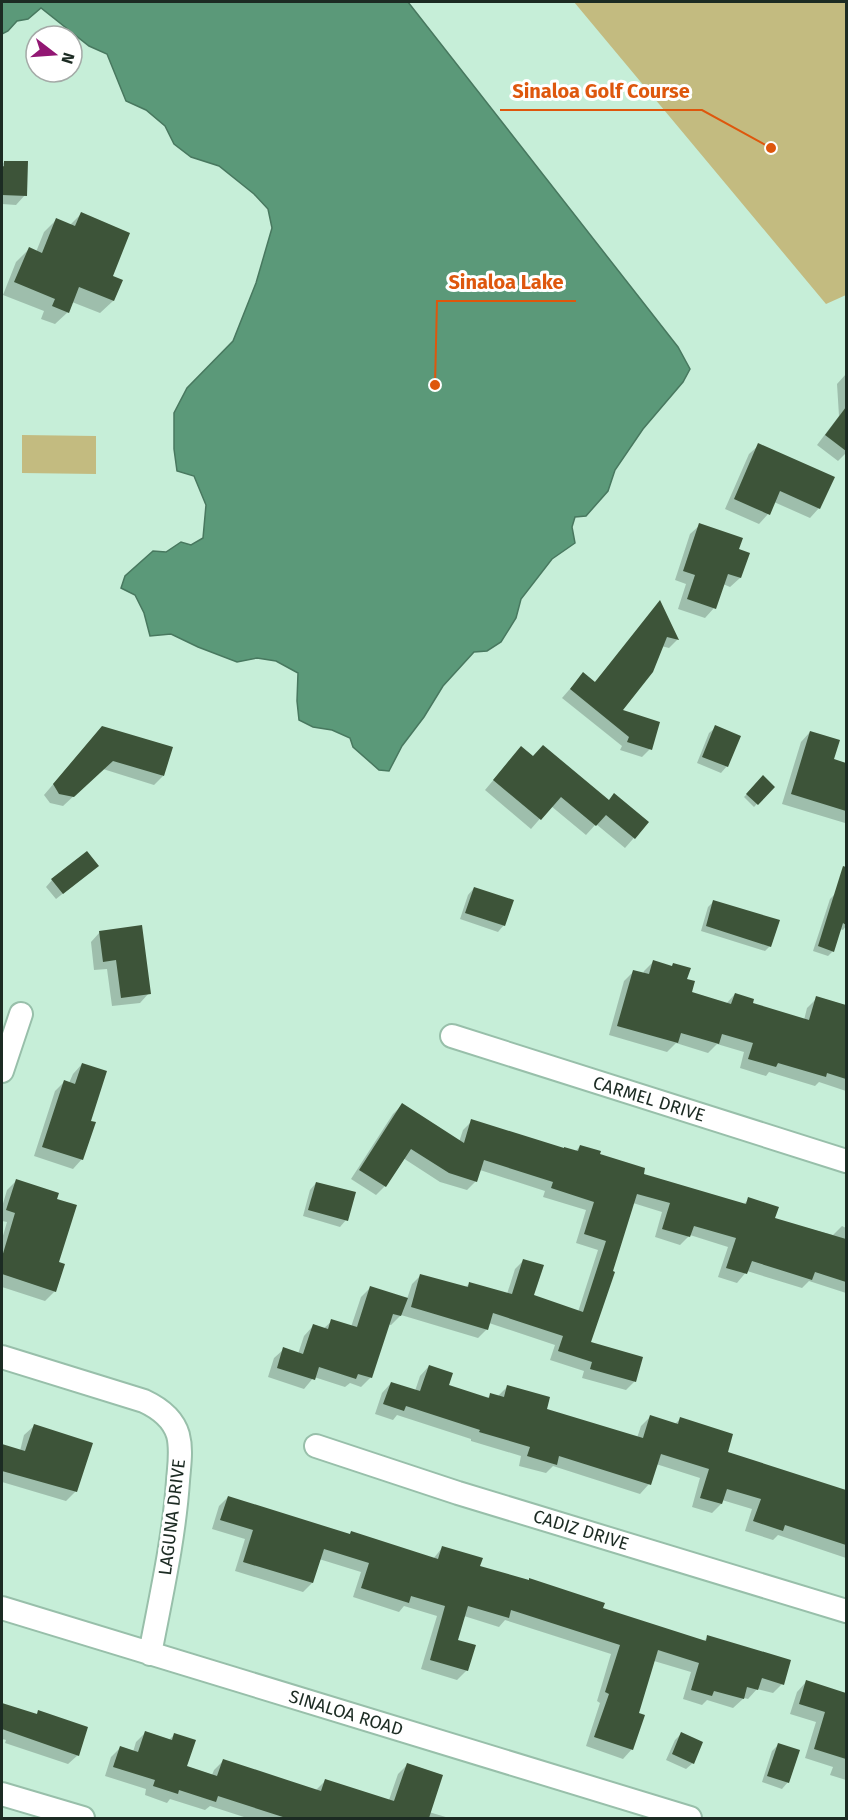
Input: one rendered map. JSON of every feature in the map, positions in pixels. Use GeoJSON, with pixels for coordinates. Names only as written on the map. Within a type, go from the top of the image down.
{"type":"FeatureCollection","features":[{"type":"Feature","properties":{"kind":"street"},"geometry":{"type":"LineString","coordinates":[[2,1071],[21,1014]]}},
{"type":"Feature","properties":{"kind":"street","name":"CARMEL DRIVE"},"geometry":{"type":"LineString","coordinates":[[452,1036],[846,1161]]}},
{"type":"Feature","properties":{"kind":"street","name":"LAGUNA DRIVE"},"geometry":{"type":"LineString","coordinates":[[2,1357],[144,1401],[158,1408],[170,1419],[178,1434],[180,1450],[176,1516],[150,1654]]}},
{"type":"Feature","properties":{"kind":"street","name":"CADIZ DRIVE"},"geometry":{"type":"LineString","coordinates":[[316,1446],[459,1493],[846,1611]]}},
{"type":"Feature","properties":{"kind":"street","name":"SINALOA ROAD"},"geometry":{"type":"LineString","coordinates":[[2,1608],[690,1818]]}},
{"type":"Feature","properties":{"kind":"street"},"geometry":{"type":"LineString","coordinates":[[2,1794],[83,1818]]}},
{"type":"Feature","properties":{"kind":"shaded area"},"geometry":{"type":"Polygon","coordinates":[[[2,2],[408,2],[678,347],[690,369],[683,382],[643,429],[615,470],[608,491],[586,516],[575,517],[572,527],[575,543],[552,559],[521,599],[516,618],[501,642],[487,651],[474,652],[443,686],[424,717],[402,746],[389,771],[379,770],[353,747],[350,738],[332,730],[313,727],[299,720],[298,673],[276,661],[257,658],[237,662],[171,634],[150,636],[144,613],[135,595],[121,588],[125,576],[153,551],[166,552],[181,542],[191,545],[203,538],[206,505],[194,476],[177,471],[174,449],[174,413],[187,388],[233,341],[256,283],[272,228],[268,209],[254,194],[219,166],[191,157],[174,144],[165,126],[146,110],[126,101],[107,54],[84,42],[84,24],[61,24],[41,8],[28,19],[17,21],[2,34],[2,2]]]}},
{"type":"Feature","properties":{"kind":"shaded area"},"geometry":{"type":"Polygon","coordinates":[[[574,2],[846,2],[846,295],[826,304],[574,2]]]}},
{"type":"Feature","properties":{"kind":"shaded area"},"geometry":{"type":"Polygon","coordinates":[[[22,435],[96,436],[96,474],[22,473],[22,435]]]}},
{"type":"Feature","properties":{"kind":"building"},"geometry":{"type":"Polygon","coordinates":[[[4,161],[28,161],[27,196],[2,195],[4,161]]]}},
{"type":"Feature","properties":{"kind":"building"},"geometry":{"type":"Polygon","coordinates":[[[81,212],[130,233],[113,276],[123,280],[114,301],[79,287],[69,313],[52,306],[55,299],[14,282],[29,247],[42,253],[56,218],[75,226],[81,212]]]}},
{"type":"Feature","properties":{"kind":"building"},"geometry":{"type":"Polygon","coordinates":[[[846,407],[846,451],[825,435],[846,407]]]}},
{"type":"Feature","properties":{"kind":"building"},"geometry":{"type":"Polygon","coordinates":[[[758,443],[835,477],[820,509],[780,491],[770,515],[734,499],[758,443]]]}},
{"type":"Feature","properties":{"kind":"building"},"geometry":{"type":"Polygon","coordinates":[[[699,523],[743,538],[739,549],[750,553],[741,578],[728,574],[716,609],[687,599],[695,575],[683,571],[699,523]]]}},
{"type":"Feature","properties":{"kind":"building"},"geometry":{"type":"Polygon","coordinates":[[[660,600],[679,640],[667,637],[653,672],[623,710],[660,722],[652,750],[627,742],[629,737],[570,689],[583,672],[595,682],[660,600]]]}},
{"type":"Feature","properties":{"kind":"building"},"geometry":{"type":"Polygon","coordinates":[[[715,725],[741,736],[728,767],[702,757],[715,725]]]}},
{"type":"Feature","properties":{"kind":"building"},"geometry":{"type":"Polygon","coordinates":[[[102,726],[173,747],[164,776],[113,761],[74,797],[59,794],[53,784],[102,726]]]}},
{"type":"Feature","properties":{"kind":"building"},"geometry":{"type":"Polygon","coordinates":[[[810,731],[840,740],[834,759],[846,763],[846,811],[791,794],[810,731]]]}},
{"type":"Feature","properties":{"kind":"building"},"geometry":{"type":"Polygon","coordinates":[[[543,745],[609,800],[614,793],[649,822],[635,839],[606,815],[596,826],[561,797],[541,820],[493,780],[521,746],[533,756],[543,745]]]}},
{"type":"Feature","properties":{"kind":"building"},"geometry":{"type":"Polygon","coordinates":[[[763,775],[775,787],[758,805],[746,794],[763,775]]]}},
{"type":"Feature","properties":{"kind":"building"},"geometry":{"type":"Polygon","coordinates":[[[87,851],[99,866],[63,894],[51,879],[87,851]]]}},
{"type":"Feature","properties":{"kind":"building"},"geometry":{"type":"Polygon","coordinates":[[[843,866],[846,867],[846,925],[843,923],[834,952],[818,946],[843,866]]]}},
{"type":"Feature","properties":{"kind":"building"},"geometry":{"type":"Polygon","coordinates":[[[474,887],[514,900],[505,926],[465,913],[474,887]]]}},
{"type":"Feature","properties":{"kind":"building"},"geometry":{"type":"Polygon","coordinates":[[[713,900],[780,920],[771,947],[706,926],[713,900]]]}},
{"type":"Feature","properties":{"kind":"building"},"geometry":{"type":"Polygon","coordinates":[[[142,925],[151,994],[121,998],[116,960],[103,962],[99,931],[142,925]]]}},
{"type":"Feature","properties":{"kind":"building"},"geometry":{"type":"Polygon","coordinates":[[[653,960],[672,966],[673,963],[691,968],[687,979],[695,981],[692,992],[731,1004],[735,993],[754,999],[753,1003],[809,1020],[816,996],[846,1005],[846,1079],[827,1073],[826,1077],[778,1063],[776,1067],[748,1059],[753,1043],[722,1034],[719,1044],[681,1033],[678,1043],[617,1026],[633,970],[649,974],[653,960]]]}},
{"type":"Feature","properties":{"kind":"building"},"geometry":{"type":"Polygon","coordinates":[[[82,1063],[107,1071],[91,1121],[96,1122],[83,1160],[42,1147],[64,1080],[75,1084],[82,1063]]]}},
{"type":"Feature","properties":{"kind":"building"},"geometry":{"type":"Polygon","coordinates":[[[402,1103],[464,1143],[471,1119],[564,1148],[578,1151],[580,1145],[601,1151],[600,1154],[645,1168],[644,1174],[746,1204],[748,1197],[779,1207],[775,1218],[846,1239],[846,1282],[815,1272],[812,1280],[752,1261],[747,1274],[726,1268],[736,1238],[694,1226],[690,1237],[662,1229],[670,1203],[637,1194],[613,1271],[615,1272],[591,1342],[643,1357],[636,1382],[590,1369],[592,1362],[558,1351],[563,1336],[493,1313],[488,1330],[411,1307],[420,1274],[468,1287],[469,1282],[512,1294],[523,1259],[544,1265],[534,1295],[583,1312],[606,1241],[584,1234],[594,1202],[551,1188],[553,1182],[484,1160],[477,1182],[449,1173],[411,1149],[386,1187],[359,1170],[402,1103]]]}},
{"type":"Feature","properties":{"kind":"building"},"geometry":{"type":"Polygon","coordinates":[[[16,1179],[59,1193],[57,1199],[77,1205],[59,1262],[65,1264],[56,1292],[2,1274],[2,1257],[15,1213],[6,1210],[16,1179]]]}},
{"type":"Feature","properties":{"kind":"building"},"geometry":{"type":"Polygon","coordinates":[[[316,1182],[356,1192],[348,1221],[308,1210],[316,1182]]]}},
{"type":"Feature","properties":{"kind":"building"},"geometry":{"type":"Polygon","coordinates":[[[370,1286],[408,1298],[401,1316],[393,1314],[372,1378],[358,1374],[356,1379],[319,1367],[315,1380],[277,1368],[283,1347],[303,1354],[313,1324],[328,1329],[331,1319],[357,1327],[370,1286]]]}},
{"type":"Feature","properties":{"kind":"building"},"geometry":{"type":"Polygon","coordinates":[[[429,1365],[453,1373],[449,1385],[489,1398],[490,1393],[504,1397],[507,1385],[550,1397],[547,1409],[643,1438],[650,1415],[678,1424],[680,1417],[733,1434],[728,1452],[846,1490],[846,1545],[785,1525],[783,1531],[753,1521],[761,1499],[727,1489],[722,1504],[700,1498],[709,1469],[661,1454],[651,1485],[559,1456],[557,1465],[527,1456],[530,1447],[406,1406],[404,1411],[383,1404],[391,1382],[420,1391],[429,1365]]]}},
{"type":"Feature","properties":{"kind":"building"},"geometry":{"type":"Polygon","coordinates":[[[34,1424],[93,1443],[77,1492],[2,1471],[2,1444],[25,1451],[34,1424]]]}},
{"type":"Feature","properties":{"kind":"building"},"geometry":{"type":"Polygon","coordinates":[[[228,1496],[350,1534],[351,1531],[438,1559],[442,1546],[483,1558],[480,1566],[529,1580],[529,1578],[605,1603],[603,1608],[706,1641],[707,1635],[791,1660],[784,1685],[762,1678],[758,1690],[747,1687],[744,1699],[714,1691],[712,1696],[691,1690],[699,1663],[658,1650],[639,1713],[645,1715],[633,1750],[594,1737],[609,1694],[605,1692],[620,1645],[511,1610],[509,1618],[468,1606],[458,1640],[476,1645],[468,1671],[430,1660],[445,1606],[411,1596],[409,1603],[361,1588],[369,1563],[324,1549],[313,1583],[243,1562],[253,1530],[220,1520],[228,1496]]]}},
{"type":"Feature","properties":{"kind":"building"},"geometry":{"type":"Polygon","coordinates":[[[806,1680],[846,1693],[846,1759],[814,1749],[825,1712],[799,1704],[806,1680]]]}},
{"type":"Feature","properties":{"kind":"building"},"geometry":{"type":"Polygon","coordinates":[[[2,1703],[37,1714],[38,1710],[88,1727],[79,1756],[2,1729],[2,1703]]]}},
{"type":"Feature","properties":{"kind":"building"},"geometry":{"type":"Polygon","coordinates":[[[145,1731],[172,1740],[174,1733],[196,1740],[187,1766],[217,1776],[223,1759],[321,1791],[325,1779],[394,1801],[407,1763],[443,1775],[429,1818],[286,1818],[218,1796],[216,1802],[179,1790],[178,1794],[153,1786],[155,1780],[113,1767],[120,1746],[138,1752],[145,1731]]]}},
{"type":"Feature","properties":{"kind":"building"},"geometry":{"type":"Polygon","coordinates":[[[681,1732],[703,1742],[694,1764],[672,1754],[681,1732]]]}},
{"type":"Feature","properties":{"kind":"building"},"geometry":{"type":"Polygon","coordinates":[[[778,1743],[800,1750],[789,1783],[767,1776],[778,1743]]]}},
{"type":"Feature","properties":{"kind":"place","name":"Sinaloa Golf Course"},"geometry":{"type":"Point","coordinates":[771,148]}},
{"type":"Feature","properties":{"kind":"place","name":"Sinaloa Lake"},"geometry":{"type":"Point","coordinates":[435,385]}}]}
